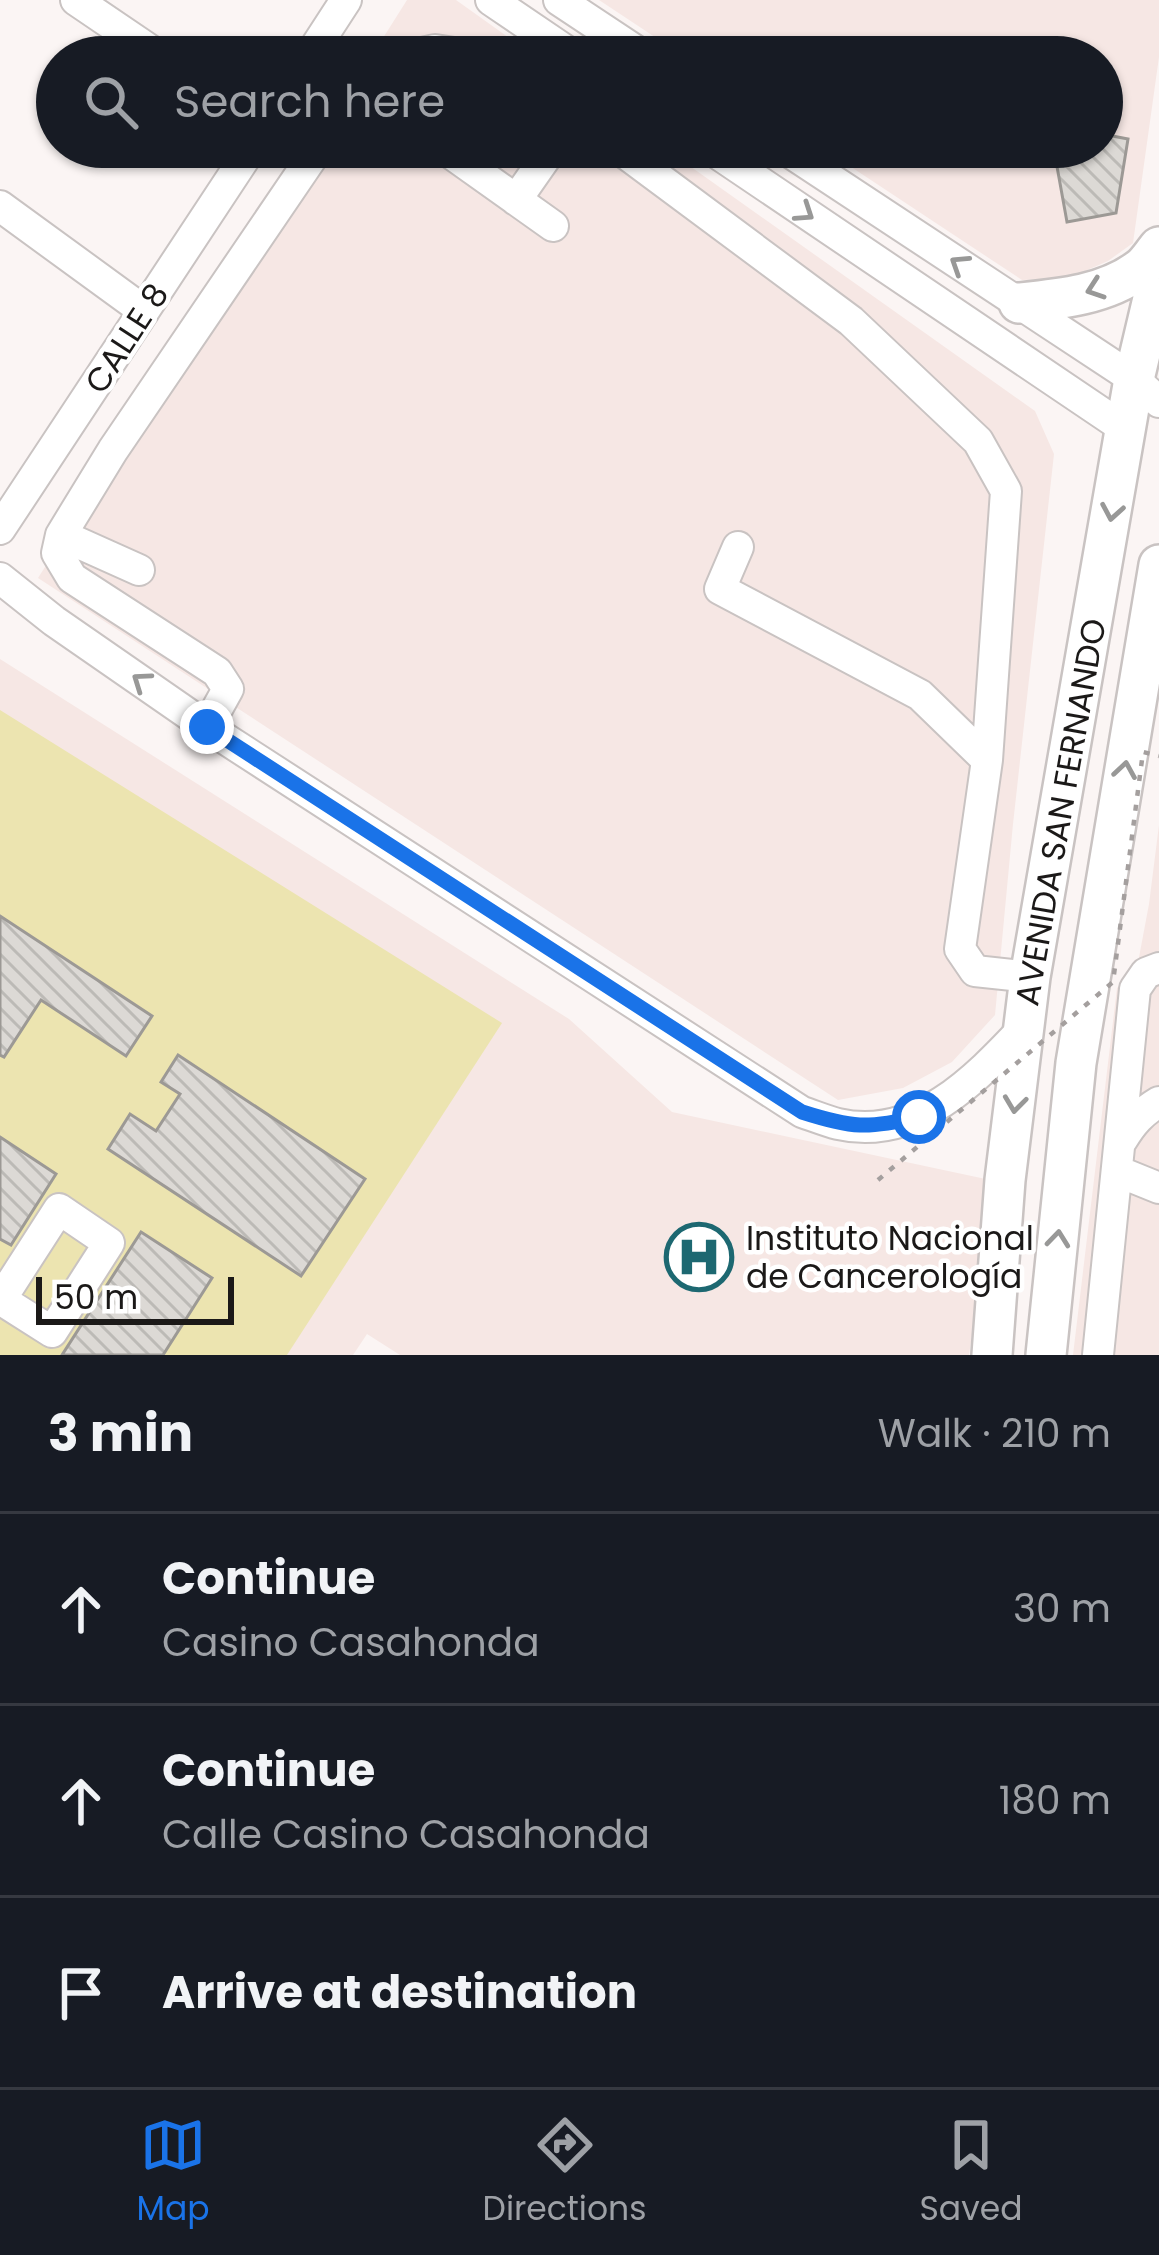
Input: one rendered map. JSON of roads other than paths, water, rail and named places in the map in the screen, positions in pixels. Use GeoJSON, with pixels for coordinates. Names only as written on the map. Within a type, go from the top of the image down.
{"type":"FeatureCollection","features":[{"type":"Feature","properties":{"kind":"main road"},"geometry":{"type":"LineString","coordinates":[[1018,303],[1099,291],[1142,268],[1159,247]]}},
{"type":"Feature","properties":{"kind":"main road","name":"AVENIDA SAN FERNANDO"},"geometry":{"type":"LineString","coordinates":[[992,1355],[1005,1180],[1030,977],[1127,430],[1146,391],[1159,274]]}},
{"type":"Feature","properties":{"kind":"main road","name":"AVENIDA SAN FERNANDO"},"geometry":{"type":"LineString","coordinates":[[1046,1355],[1076,1063],[1159,565]]}},
{"type":"Feature","properties":{"kind":"main road"},"geometry":{"type":"LineString","coordinates":[[1056,821],[1112,850]]}},
{"type":"Feature","properties":{"kind":"street"},"geometry":{"type":"LineString","coordinates":[[76,0],[129,36]]}},
{"type":"Feature","properties":{"kind":"street"},"geometry":{"type":"LineString","coordinates":[[323,36],[346,0]]}},
{"type":"Feature","properties":{"kind":"street"},"geometry":{"type":"LineString","coordinates":[[490,0],[544,36]]}},
{"type":"Feature","properties":{"kind":"street"},"geometry":{"type":"LineString","coordinates":[[559,0],[613,36]]}},
{"type":"Feature","properties":{"kind":"street","name":"CALLE 8"},"geometry":{"type":"LineString","coordinates":[[0,529],[238,168]]}},
{"type":"Feature","properties":{"kind":"street"},"geometry":{"type":"LineString","coordinates":[[207,727],[228,689],[217,672],[72,578],[56,554],[61,535],[113,450],[305,168]]}},
{"type":"Feature","properties":{"kind":"street"},"geometry":{"type":"LineString","coordinates":[[471,168],[553,226]]}},
{"type":"Feature","properties":{"kind":"street"},"geometry":{"type":"LineString","coordinates":[[516,200],[533,168]]}},
{"type":"Feature","properties":{"kind":"street"},"geometry":{"type":"LineString","coordinates":[[645,168],[851,321],[978,441],[1006,491],[987,760],[960,949],[976,971],[1030,977]]}},
{"type":"Feature","properties":{"kind":"street"},"geometry":{"type":"LineString","coordinates":[[739,168],[1127,430]]}},
{"type":"Feature","properties":{"kind":"street"},"geometry":{"type":"LineString","coordinates":[[814,168],[1146,391]]}},
{"type":"Feature","properties":{"kind":"street"},"geometry":{"type":"LineString","coordinates":[[0,206],[144,311]]}},
{"type":"Feature","properties":{"kind":"street"},"geometry":{"type":"LineString","coordinates":[[61,535],[139,570]]}},
{"type":"Feature","properties":{"kind":"street"},"geometry":{"type":"LineString","coordinates":[[737,548],[720,589],[920,695],[987,760]]}},
{"type":"Feature","properties":{"kind":"street"},"geometry":{"type":"LineString","coordinates":[[0,578],[207,727],[802,1112],[842,1125],[880,1126],[919,1117],[975,1080],[1024,1028]]}},
{"type":"Feature","properties":{"kind":"street"},"geometry":{"type":"LineString","coordinates":[[1098,1355],[1135,989],[1146,973],[1159,968]]}},
{"type":"Feature","properties":{"kind":"street"},"geometry":{"type":"LineString","coordinates":[[1118,1158],[1130,1126],[1159,1102]]}},
{"type":"Feature","properties":{"kind":"street"},"geometry":{"type":"LineString","coordinates":[[1118,1158],[1159,1189]]}},
{"type":"Feature","properties":{"kind":"place","name":"Instituto Nacional de Cancerología"},"geometry":{"type":"Point","coordinates":[699,1257]}}]}
